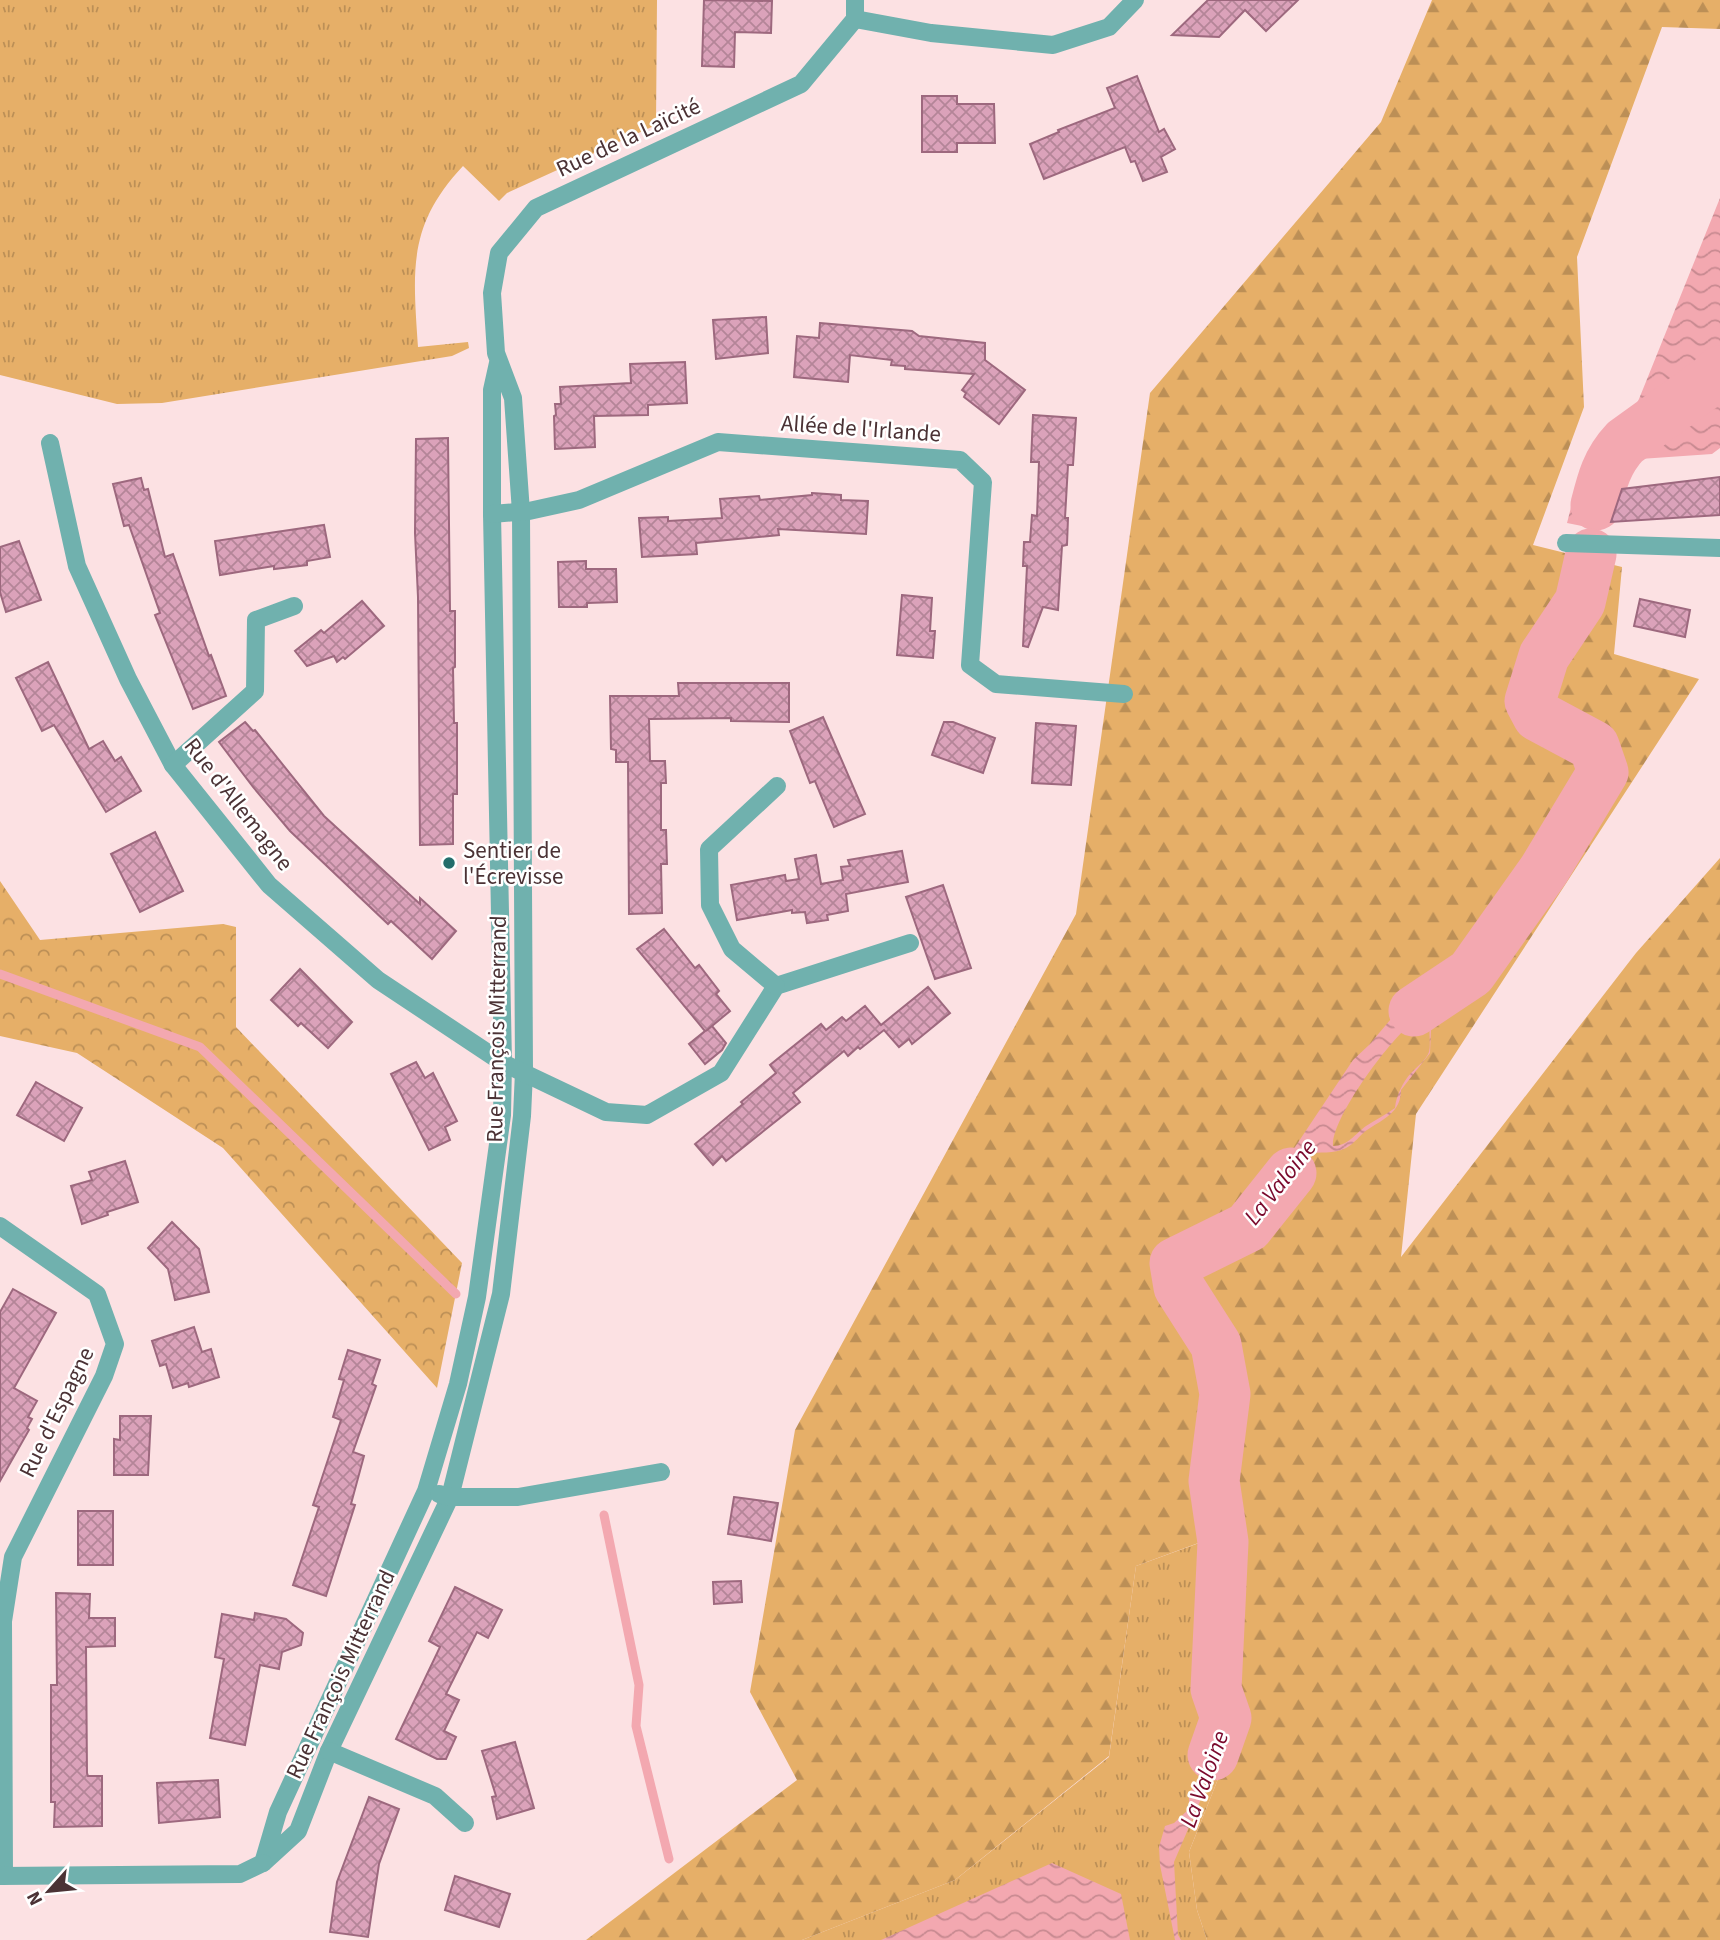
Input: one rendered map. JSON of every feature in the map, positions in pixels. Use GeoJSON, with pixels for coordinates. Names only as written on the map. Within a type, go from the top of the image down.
{"type":"FeatureCollection","features":[{"type":"Feature","properties":{"kind":"street"},"geometry":{"type":"LineString","coordinates":[[855,0],[855,19],[931,33],[1053,45],[1108,27],[1135,0]]}},
{"type":"Feature","properties":{"kind":"street","name":"Rue de la Laïcité"},"geometry":{"type":"LineString","coordinates":[[498,363],[492,293],[499,253],[536,208],[801,84],[855,19]]}},
{"type":"Feature","properties":{"kind":"street","name":"Rue François Mitterrand"},"geometry":{"type":"LineString","coordinates":[[2,1876],[240,1874],[263,1863],[298,1831],[329,1751],[450,1497],[501,1294],[522,1116],[524,1072],[521,512],[513,398],[498,363]]}},
{"type":"Feature","properties":{"kind":"street","name":"Rue François Mitterrand"},"geometry":{"type":"LineString","coordinates":[[263,1863],[278,1812],[426,1491],[458,1384],[477,1297],[502,1115],[492,513],[492,390],[498,363]]}},
{"type":"Feature","properties":{"kind":"street","name":"Allée de l'Irlande"},"geometry":{"type":"LineString","coordinates":[[521,512],[579,499],[718,442],[960,460],[983,482],[970,665],[996,684],[1124,694]]}},
{"type":"Feature","properties":{"kind":"street","name":"Rue d'Allemagne"},"geometry":{"type":"LineString","coordinates":[[50,443],[76,566],[128,679],[173,765],[269,885],[378,980],[503,1063],[606,1112],[647,1115],[721,1073],[776,986]]}},
{"type":"Feature","properties":{"kind":"street"},"geometry":{"type":"LineString","coordinates":[[492,513],[521,512]]}},
{"type":"Feature","properties":{"kind":"street"},"geometry":{"type":"LineString","coordinates":[[1566,543],[1720,548]]}},
{"type":"Feature","properties":{"kind":"street"},"geometry":{"type":"LineString","coordinates":[[173,765],[255,691],[256,620],[294,606]]}},
{"type":"Feature","properties":{"kind":"street"},"geometry":{"type":"LineString","coordinates":[[777,786],[709,849],[710,905],[732,949],[776,986],[910,943]]}},
{"type":"Feature","properties":{"kind":"street","name":"Rue d'Espagne"},"geometry":{"type":"LineString","coordinates":[[0,1226],[97,1294],[115,1344],[104,1376],[13,1557],[3,1621],[2,1876]]}},
{"type":"Feature","properties":{"kind":"street"},"geometry":{"type":"LineString","coordinates":[[426,1491],[450,1497],[518,1497],[661,1472]]}},
{"type":"Feature","properties":{"kind":"street"},"geometry":{"type":"LineString","coordinates":[[329,1751],[435,1796],[465,1823]]}},
{"type":"Feature","properties":{"kind":"green space"},"geometry":{"type":"Polygon","coordinates":[[[0,0],[657,0],[656,125],[507,193],[499,201],[463,166],[445,188],[423,229],[415,272],[415,295],[418,347],[468,342],[469,348],[452,356],[162,403],[117,404],[0,375],[0,0]]]}},
{"type":"Feature","properties":{"kind":"green space"},"geometry":{"type":"Polygon","coordinates":[[[1432,0],[1720,0],[1720,29],[1662,27],[1577,257],[1584,407],[1533,545],[1622,567],[1614,654],[1699,679],[1416,1114],[1401,1257],[1636,953],[1720,858],[1720,1940],[1207,1940],[1197,1910],[1189,1852],[1243,1716],[1231,1531],[1136,1566],[1109,1756],[955,1880],[802,1940],[586,1940],[797,1780],[750,1692],[795,1430],[1076,914],[1150,393],[1381,122],[1432,0]]]}},
{"type":"Feature","properties":{"kind":"green space"},"geometry":{"type":"Polygon","coordinates":[[[0,881],[40,940],[223,924],[236,927],[236,1027],[462,1263],[437,1388],[223,1148],[77,1053],[0,1036],[0,881]]]}},
{"type":"Feature","properties":{"kind":"green space"},"geometry":{"type":"Polygon","coordinates":[[[1232,1531],[1243,1716],[1189,1852],[1197,1910],[1207,1940],[802,1940],[955,1880],[1109,1757],[1136,1566],[1232,1531]]]}},
{"type":"Feature","properties":{"kind":"water"},"geometry":{"type":"Polygon","coordinates":[[[1720,198],[1720,448],[1712,454],[1640,459],[1628,420],[1639,399],[1720,198]]]}},
{"type":"Feature","properties":{"kind":"water"},"geometry":{"type":"Polygon","coordinates":[[[1619,424],[1633,465],[1621,486],[1608,527],[1567,523],[1578,480],[1588,456],[1619,424]]]}},
{"type":"Feature","properties":{"kind":"water"},"geometry":{"type":"Polygon","coordinates":[[[1584,552],[1591,554],[1580,602],[1544,656],[1530,701],[1538,716],[1594,746],[1603,772],[1572,819],[1544,870],[1480,942],[1471,973],[1472,992],[1467,1004],[1440,1019],[1431,1030],[1430,1053],[1425,1060],[1430,1047],[1430,1028],[1436,1014],[1465,999],[1465,996],[1458,996],[1439,1005],[1401,1033],[1351,1100],[1341,1118],[1333,1146],[1347,1142],[1395,1108],[1398,1094],[1405,1081],[1423,1062],[1401,1090],[1398,1104],[1395,1109],[1390,1114],[1346,1148],[1332,1152],[1307,1153],[1273,1201],[1248,1227],[1182,1259],[1179,1287],[1216,1345],[1225,1394],[1214,1481],[1223,1542],[1216,1688],[1226,1718],[1201,1799],[1174,1862],[1178,1935],[1181,1940],[1175,1940],[1159,1847],[1165,1826],[1174,1823],[1189,1809],[1189,1794],[1212,1757],[1215,1746],[1206,1703],[1216,1649],[1217,1585],[1208,1480],[1219,1386],[1212,1368],[1206,1330],[1191,1319],[1171,1292],[1175,1263],[1186,1244],[1206,1227],[1264,1198],[1270,1192],[1281,1168],[1353,1060],[1396,1013],[1466,958],[1475,937],[1521,884],[1579,802],[1595,772],[1591,759],[1530,720],[1524,709],[1523,694],[1538,652],[1568,610],[1576,593],[1584,552]]]}},
{"type":"Feature","properties":{"kind":"water"},"geometry":{"type":"Polygon","coordinates":[[[1052,1863],[1121,1894],[1130,1940],[881,1940],[1052,1863]]]}},
{"type":"Feature","properties":{"kind":"building"},"geometry":{"type":"Polygon","coordinates":[[[704,0],[772,1],[771,33],[735,32],[734,67],[702,66],[704,0]]]}},
{"type":"Feature","properties":{"kind":"building"},"geometry":{"type":"Polygon","coordinates":[[[1208,0],[1298,0],[1266,31],[1245,10],[1219,37],[1172,35],[1208,0]]]}},
{"type":"Feature","properties":{"kind":"building"},"geometry":{"type":"Polygon","coordinates":[[[1137,76],[1159,132],[1164,129],[1175,149],[1161,157],[1167,172],[1143,181],[1135,161],[1131,162],[1125,147],[1044,179],[1030,144],[1115,108],[1107,88],[1137,76]]]}},
{"type":"Feature","properties":{"kind":"building"},"geometry":{"type":"Polygon","coordinates":[[[922,96],[957,96],[957,104],[994,104],[995,143],[957,143],[957,152],[922,152],[922,96]]]}},
{"type":"Feature","properties":{"kind":"building"},"geometry":{"type":"Polygon","coordinates":[[[766,317],[768,353],[716,359],[713,320],[766,317]]]}},
{"type":"Feature","properties":{"kind":"building"},"geometry":{"type":"Polygon","coordinates":[[[820,323],[912,331],[919,336],[985,343],[985,360],[1025,390],[999,424],[964,397],[966,393],[962,390],[974,374],[905,369],[905,366],[891,365],[892,360],[850,355],[848,382],[794,377],[797,336],[819,338],[820,323]]]}},
{"type":"Feature","properties":{"kind":"building"},"geometry":{"type":"Polygon","coordinates":[[[685,362],[687,403],[648,405],[648,415],[594,416],[595,447],[555,449],[554,416],[555,404],[561,404],[560,387],[631,383],[630,364],[685,362]]]}},
{"type":"Feature","properties":{"kind":"building"},"geometry":{"type":"Polygon","coordinates":[[[1033,415],[1076,418],[1073,465],[1068,465],[1065,518],[1068,518],[1067,545],[1062,546],[1058,610],[1043,607],[1028,647],[1023,646],[1027,566],[1023,566],[1024,542],[1030,542],[1032,515],[1037,516],[1039,462],[1031,462],[1033,415]]]}},
{"type":"Feature","properties":{"kind":"building"},"geometry":{"type":"Polygon","coordinates":[[[448,438],[450,611],[455,611],[453,668],[454,723],[457,723],[457,794],[453,794],[453,844],[420,845],[416,439],[448,438]]]}},
{"type":"Feature","properties":{"kind":"building"},"geometry":{"type":"Polygon","coordinates":[[[1720,477],[1720,515],[1611,522],[1622,489],[1720,477]]]}},
{"type":"Feature","properties":{"kind":"building"},"geometry":{"type":"Polygon","coordinates":[[[141,478],[144,490],[148,489],[165,557],[173,554],[226,696],[193,709],[155,615],[160,613],[129,525],[124,526],[113,484],[141,478]]]}},
{"type":"Feature","properties":{"kind":"building"},"geometry":{"type":"Polygon","coordinates":[[[812,493],[841,495],[841,500],[868,501],[866,534],[778,529],[779,535],[696,543],[697,554],[642,557],[639,518],[668,517],[668,521],[722,518],[720,499],[759,496],[760,500],[812,493]]]}},
{"type":"Feature","properties":{"kind":"building"},"geometry":{"type":"Polygon","coordinates":[[[324,525],[330,557],[307,561],[307,565],[274,569],[274,566],[220,575],[215,541],[324,525]]]}},
{"type":"Feature","properties":{"kind":"building"},"geometry":{"type":"Polygon","coordinates":[[[19,541],[41,600],[6,612],[0,592],[0,547],[19,541]]]}},
{"type":"Feature","properties":{"kind":"building"},"geometry":{"type":"Polygon","coordinates":[[[586,561],[586,569],[616,569],[617,602],[587,603],[587,607],[559,607],[558,562],[586,561]]]}},
{"type":"Feature","properties":{"kind":"building"},"geometry":{"type":"Polygon","coordinates":[[[902,595],[932,598],[930,631],[935,631],[933,658],[897,655],[902,595]]]}},
{"type":"Feature","properties":{"kind":"building"},"geometry":{"type":"Polygon","coordinates":[[[1640,599],[1690,610],[1685,637],[1634,626],[1640,599]]]}},
{"type":"Feature","properties":{"kind":"building"},"geometry":{"type":"Polygon","coordinates":[[[362,601],[384,626],[345,659],[343,657],[337,662],[334,656],[307,666],[295,651],[321,630],[324,633],[362,601]]]}},
{"type":"Feature","properties":{"kind":"building"},"geometry":{"type":"Polygon","coordinates":[[[48,662],[89,749],[103,741],[115,761],[121,757],[141,791],[106,812],[54,725],[42,731],[16,678],[48,662]]]}},
{"type":"Feature","properties":{"kind":"building"},"geometry":{"type":"Polygon","coordinates":[[[678,683],[789,683],[789,722],[731,721],[731,718],[649,719],[650,761],[665,761],[666,783],[661,783],[661,830],[666,830],[667,864],[661,864],[662,913],[629,914],[628,762],[616,762],[616,750],[611,749],[610,696],[679,696],[678,683]]]}},
{"type":"Feature","properties":{"kind":"building"},"geometry":{"type":"Polygon","coordinates":[[[823,717],[865,814],[834,827],[815,781],[810,783],[790,731],[823,717]]]}},
{"type":"Feature","properties":{"kind":"building"},"geometry":{"type":"Polygon","coordinates":[[[245,722],[255,730],[324,816],[420,904],[420,898],[456,931],[432,959],[391,921],[388,924],[290,831],[253,787],[219,742],[245,722]]]}},
{"type":"Feature","properties":{"kind":"building"},"geometry":{"type":"Polygon","coordinates":[[[944,722],[953,722],[995,738],[983,773],[932,755],[944,722]]]}},
{"type":"Feature","properties":{"kind":"building"},"geometry":{"type":"Polygon","coordinates":[[[1036,723],[1076,726],[1071,785],[1032,783],[1036,723]]]}},
{"type":"Feature","properties":{"kind":"building"},"geometry":{"type":"Polygon","coordinates":[[[155,832],[183,891],[140,912],[111,854],[155,832]]]}},
{"type":"Feature","properties":{"kind":"building"},"geometry":{"type":"Polygon","coordinates":[[[902,851],[908,882],[846,894],[848,911],[827,915],[828,920],[807,923],[805,912],[792,913],[792,910],[737,920],[731,885],[785,875],[786,881],[799,879],[795,859],[816,855],[821,884],[843,880],[841,867],[850,866],[848,860],[902,851]]]}},
{"type":"Feature","properties":{"kind":"building"},"geometry":{"type":"Polygon","coordinates":[[[943,885],[971,968],[935,979],[906,897],[943,885]]]}},
{"type":"Feature","properties":{"kind":"building"},"geometry":{"type":"Polygon","coordinates":[[[664,929],[695,968],[699,965],[719,991],[716,994],[730,1011],[712,1026],[726,1043],[722,1050],[705,1064],[689,1044],[705,1031],[637,949],[664,929]]]}},
{"type":"Feature","properties":{"kind":"building"},"geometry":{"type":"Polygon","coordinates":[[[300,969],[352,1022],[328,1048],[301,1023],[298,1026],[271,1000],[300,969]]]}},
{"type":"Feature","properties":{"kind":"building"},"geometry":{"type":"Polygon","coordinates":[[[928,987],[950,1013],[912,1044],[909,1039],[899,1047],[884,1030],[848,1056],[844,1051],[793,1093],[800,1102],[726,1161],[722,1156],[713,1165],[695,1144],[776,1073],[770,1065],[821,1024],[826,1030],[842,1017],[846,1021],[865,1006],[881,1025],[928,987]]]}},
{"type":"Feature","properties":{"kind":"building"},"geometry":{"type":"Polygon","coordinates":[[[416,1062],[425,1078],[433,1073],[457,1121],[445,1127],[450,1140],[429,1150],[391,1074],[416,1062]]]}},
{"type":"Feature","properties":{"kind":"building"},"geometry":{"type":"Polygon","coordinates":[[[36,1082],[82,1108],[64,1141],[17,1115],[36,1082]]]}},
{"type":"Feature","properties":{"kind":"building"},"geometry":{"type":"Polygon","coordinates":[[[125,1161],[138,1202],[82,1224],[71,1186],[92,1180],[89,1172],[125,1161]]]}},
{"type":"Feature","properties":{"kind":"building"},"geometry":{"type":"Polygon","coordinates":[[[172,1222],[199,1249],[209,1292],[175,1300],[168,1269],[148,1248],[172,1222]]]}},
{"type":"Feature","properties":{"kind":"building"},"geometry":{"type":"Polygon","coordinates":[[[13,1289],[56,1313],[14,1388],[37,1401],[28,1417],[32,1419],[27,1428],[29,1430],[0,1481],[0,1312],[13,1289]]]}},
{"type":"Feature","properties":{"kind":"building"},"geometry":{"type":"Polygon","coordinates":[[[194,1327],[202,1352],[211,1349],[219,1377],[189,1387],[188,1383],[173,1388],[166,1364],[160,1366],[152,1341],[194,1327]]]}},
{"type":"Feature","properties":{"kind":"building"},"geometry":{"type":"Polygon","coordinates":[[[348,1350],[380,1360],[372,1384],[376,1386],[353,1452],[364,1456],[351,1504],[355,1505],[326,1596],[293,1585],[319,1507],[313,1505],[341,1420],[333,1417],[344,1380],[339,1379],[348,1350]]]}},
{"type":"Feature","properties":{"kind":"building"},"geometry":{"type":"Polygon","coordinates":[[[120,1416],[151,1416],[148,1475],[114,1475],[114,1439],[120,1440],[120,1416]]]}},
{"type":"Feature","properties":{"kind":"building"},"geometry":{"type":"Polygon","coordinates":[[[734,1497],[778,1503],[771,1541],[728,1534],[734,1497]]]}},
{"type":"Feature","properties":{"kind":"building"},"geometry":{"type":"Polygon","coordinates":[[[78,1511],[113,1511],[113,1565],[78,1565],[78,1511]]]}},
{"type":"Feature","properties":{"kind":"building"},"geometry":{"type":"Polygon","coordinates":[[[741,1581],[742,1602],[714,1604],[713,1582],[741,1581]]]}},
{"type":"Feature","properties":{"kind":"building"},"geometry":{"type":"Polygon","coordinates":[[[455,1587],[502,1610],[488,1638],[477,1632],[446,1694],[459,1700],[444,1731],[456,1737],[446,1759],[437,1759],[396,1739],[440,1647],[429,1641],[455,1587]]]}},
{"type":"Feature","properties":{"kind":"building"},"geometry":{"type":"Polygon","coordinates":[[[56,1593],[90,1594],[89,1618],[115,1618],[115,1646],[86,1647],[87,1773],[88,1776],[102,1776],[102,1826],[54,1827],[55,1802],[51,1802],[51,1685],[57,1685],[56,1593]]]}},
{"type":"Feature","properties":{"kind":"building"},"geometry":{"type":"Polygon","coordinates":[[[255,1613],[286,1619],[303,1633],[301,1645],[282,1652],[279,1669],[260,1665],[245,1745],[210,1738],[224,1659],[215,1657],[222,1614],[254,1620],[255,1613]]]}},
{"type":"Feature","properties":{"kind":"building"},"geometry":{"type":"Polygon","coordinates":[[[515,1742],[534,1808],[497,1819],[492,1797],[496,1796],[482,1751],[515,1742]]]}},
{"type":"Feature","properties":{"kind":"building"},"geometry":{"type":"Polygon","coordinates":[[[218,1780],[220,1817],[159,1823],[157,1783],[218,1780]]]}},
{"type":"Feature","properties":{"kind":"building"},"geometry":{"type":"Polygon","coordinates":[[[369,1797],[399,1809],[379,1864],[368,1937],[330,1932],[337,1882],[369,1797]]]}},
{"type":"Feature","properties":{"kind":"building"},"geometry":{"type":"Polygon","coordinates":[[[455,1876],[510,1894],[499,1927],[445,1910],[455,1876]]]}},
{"type":"Feature","properties":{"kind":"waterway","name":"La Valoine"},"geometry":{"type":"LineString","coordinates":[[1596,505],[1609,464],[1625,442],[1720,371]]}},
{"type":"Feature","properties":{"kind":"waterway","name":"La Valoine"},"geometry":{"type":"LineString","coordinates":[[1414,1011],[1471,973],[1544,870],[1603,772],[1594,746],[1538,716],[1530,701],[1544,656],[1580,602],[1591,554]]}},
{"type":"Feature","properties":{"kind":"waterway"},"geometry":{"type":"LineString","coordinates":[[0,974],[200,1047],[456,1294]]}},
{"type":"Feature","properties":{"kind":"waterway","name":"La Valoine"},"geometry":{"type":"LineString","coordinates":[[1213,1755],[1226,1718],[1216,1689],[1223,1542],[1214,1481],[1225,1394],[1216,1345],[1179,1287],[1175,1263],[1248,1227],[1291,1173]]}},
{"type":"Feature","properties":{"kind":"waterway"},"geometry":{"type":"LineString","coordinates":[[604,1515],[639,1685],[636,1726],[669,1859]]}},
{"type":"Feature","properties":{"kind":"place","name":"Sentier de l'Écrevisse"},"geometry":{"type":"Point","coordinates":[449,863]}}]}
